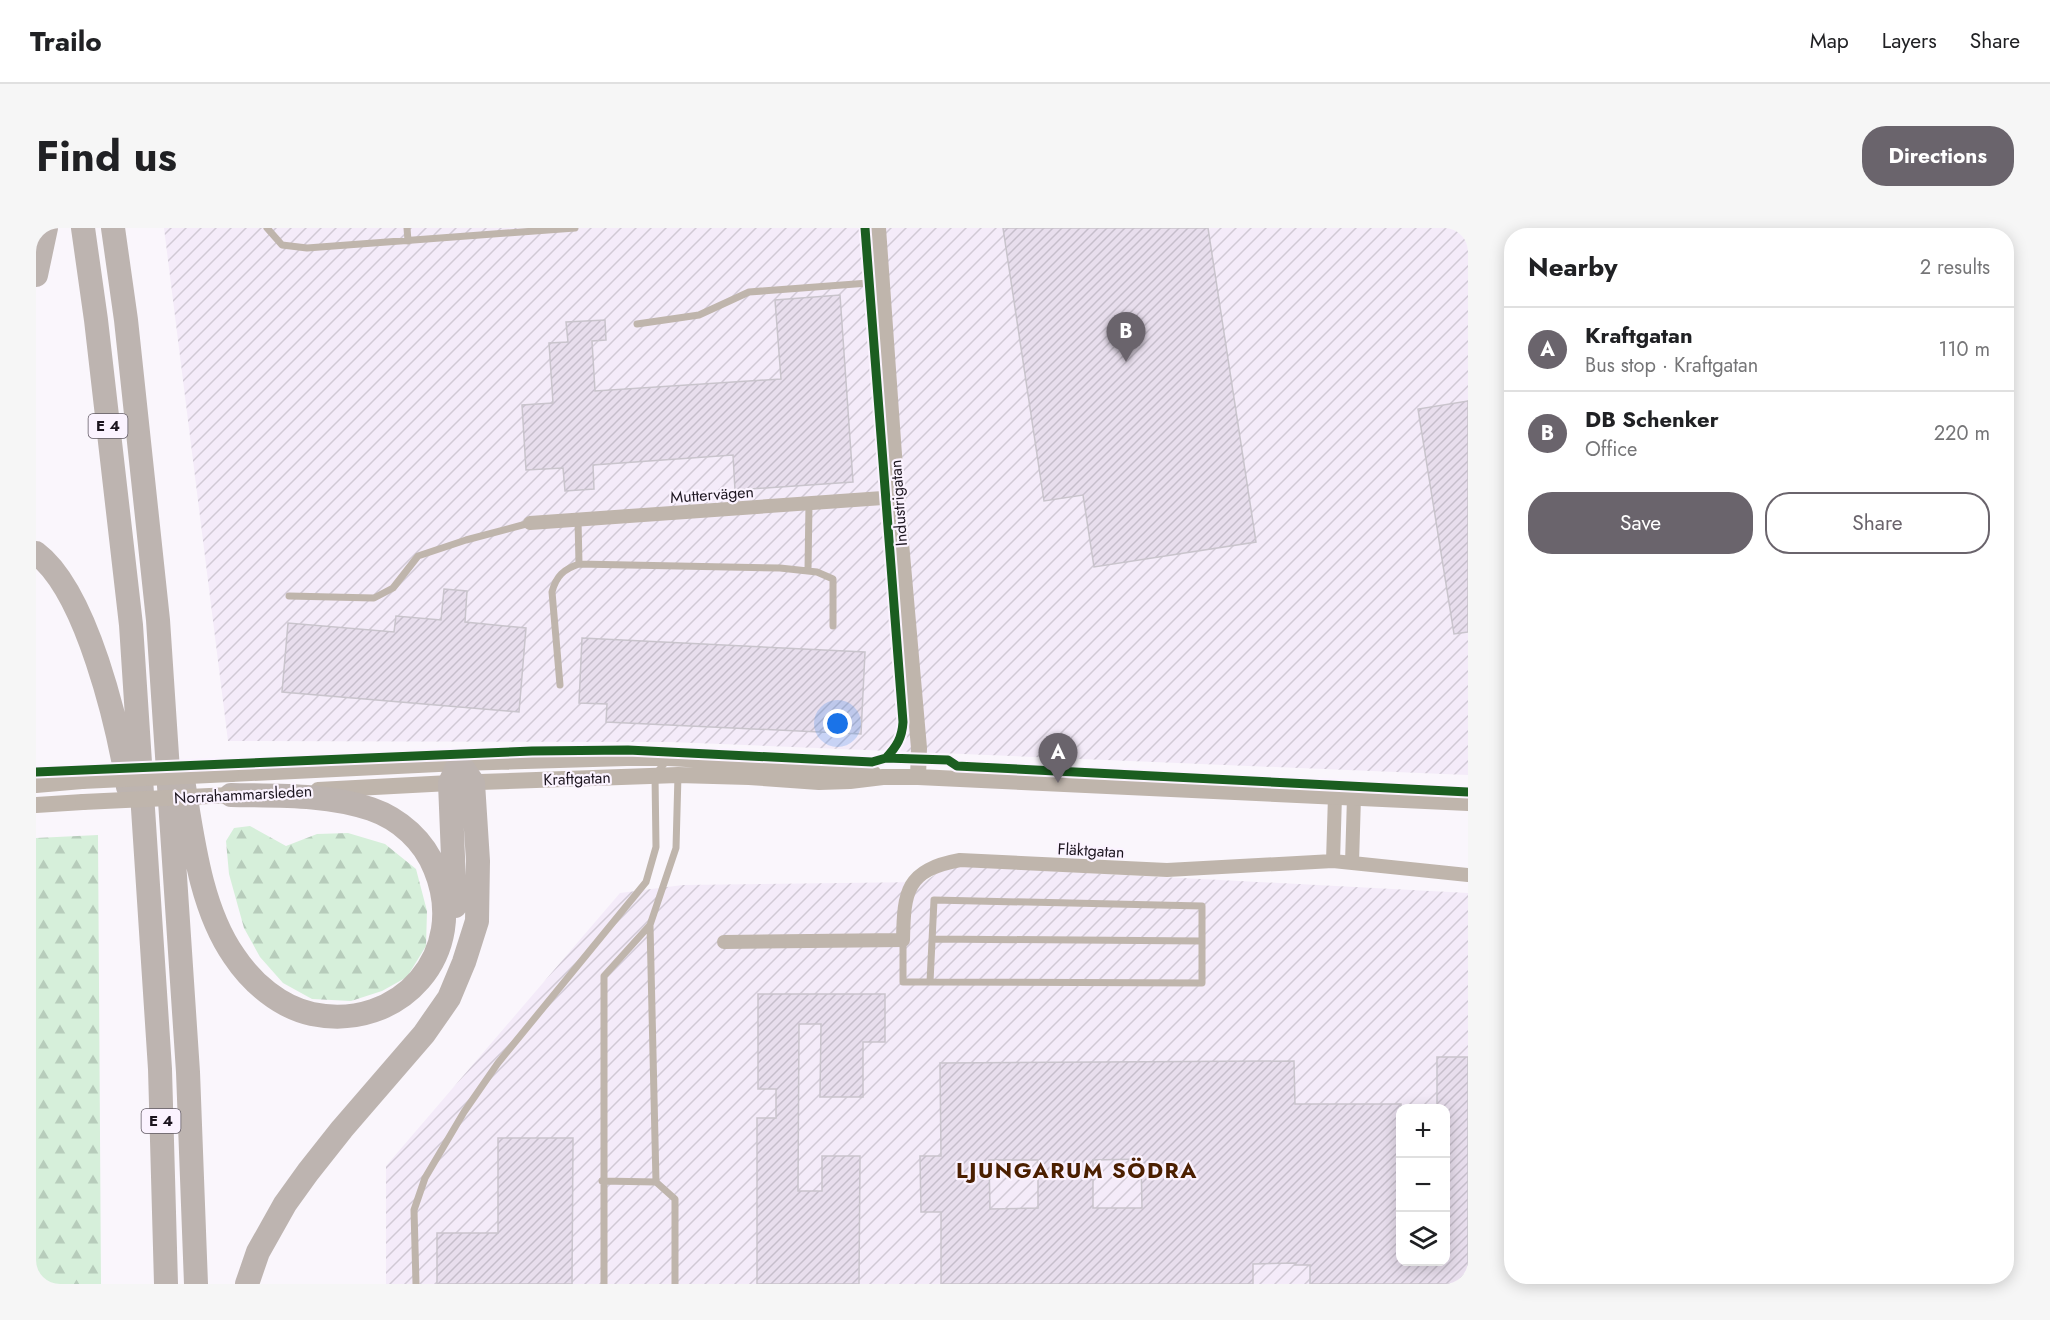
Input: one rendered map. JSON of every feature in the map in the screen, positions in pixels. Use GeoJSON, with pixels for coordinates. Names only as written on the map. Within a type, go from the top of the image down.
{"type":"FeatureCollection","features":[{"type":"Feature","properties":{"kind":"highway"},"geometry":{"type":"LineString","coordinates":[[36,275],[46,228]]}},
{"type":"Feature","properties":{"kind":"highway","name":"E 4"},"geometry":{"type":"LineString","coordinates":[[83,228],[96,320],[131,625],[160,1069],[166,1284]]}},
{"type":"Feature","properties":{"kind":"highway","name":"E 4"},"geometry":{"type":"LineString","coordinates":[[113,228],[126,320],[158,620],[188,1072],[196,1284]]}},
{"type":"Feature","properties":{"kind":"highway"},"geometry":{"type":"LineString","coordinates":[[36,553],[46,561],[63,584],[81,620],[109,696],[122,751],[153,958]]}},
{"type":"Feature","properties":{"kind":"highway"},"geometry":{"type":"LineString","coordinates":[[158,620],[177,748],[200,872],[214,920],[233,956],[254,982],[283,1003],[312,1014],[336,1016],[360,1014],[387,1004],[413,988],[440,948],[450,927],[456,902],[461,776]]}},
{"type":"Feature","properties":{"kind":"highway"},"geometry":{"type":"LineString","coordinates":[[247,1284],[258,1252],[285,1204],[342,1129],[424,1034],[449,998],[477,921],[478,861],[461,776]]}},
{"type":"Feature","properties":{"kind":"highway"},"geometry":{"type":"LineString","coordinates":[[231,784],[296,796],[334,800],[372,809],[396,821],[416,837],[431,858],[438,875],[444,899],[445,921],[440,948]]}},
{"type":"Feature","properties":{"kind":"street","name":"Industrigatan"},"geometry":{"type":"LineString","coordinates":[[878,228],[897,497],[919,748],[918,777]]}},
{"type":"Feature","properties":{"kind":"street","name":"Muttervägen"},"geometry":{"type":"LineString","coordinates":[[530,524],[897,497]]}},
{"type":"Feature","properties":{"kind":"street","name":"Kraftgatan"},"geometry":{"type":"LineString","coordinates":[[461,776],[668,758],[850,768],[883,777]]}},
{"type":"Feature","properties":{"kind":"street","name":"Kraftgatan"},"geometry":{"type":"LineString","coordinates":[[461,776],[678,775],[819,782],[918,777],[1468,803]]}},
{"type":"Feature","properties":{"kind":"street","name":"Norrahammarsleden"},"geometry":{"type":"LineString","coordinates":[[36,785],[82,782],[231,784],[461,776]]}},
{"type":"Feature","properties":{"kind":"street","name":"Norrahammarsleden"},"geometry":{"type":"LineString","coordinates":[[36,805],[83,802],[231,784]]}},
{"type":"Feature","properties":{"kind":"street"},"geometry":{"type":"LineString","coordinates":[[1333,861],[1335,796]]}},
{"type":"Feature","properties":{"kind":"street"},"geometry":{"type":"LineString","coordinates":[[1352,863],[1354,797]]}},
{"type":"Feature","properties":{"kind":"street","name":"Fläktgatan"},"geometry":{"type":"LineString","coordinates":[[903,940],[903,905],[910,886],[919,876],[934,866],[960,860],[1167,870],[1333,861],[1468,875]]}},
{"type":"Feature","properties":{"kind":"street"},"geometry":{"type":"LineString","coordinates":[[724,942],[903,940]]}},
{"type":"Feature","properties":{"kind":"lane"},"geometry":{"type":"LineString","coordinates":[[267,228],[282,245],[307,248],[575,228]]}},
{"type":"Feature","properties":{"kind":"lane"},"geometry":{"type":"LineString","coordinates":[[407,228],[408,240]]}},
{"type":"Feature","properties":{"kind":"lane"},"geometry":{"type":"LineString","coordinates":[[637,324],[699,315],[749,292],[882,282]]}},
{"type":"Feature","properties":{"kind":"lane"},"geometry":{"type":"LineString","coordinates":[[808,571],[809,503]]}},
{"type":"Feature","properties":{"kind":"lane"},"geometry":{"type":"LineString","coordinates":[[578,520],[579,564]]}},
{"type":"Feature","properties":{"kind":"lane"},"geometry":{"type":"LineString","coordinates":[[289,596],[374,598],[393,588],[418,556],[466,540],[530,524]]}},
{"type":"Feature","properties":{"kind":"lane"},"geometry":{"type":"LineString","coordinates":[[560,685],[552,591],[556,579],[569,567],[579,564],[780,568],[817,572],[833,579],[833,626]]}},
{"type":"Feature","properties":{"kind":"lane"},"geometry":{"type":"LineString","coordinates":[[417,1284],[414,1210],[425,1178],[464,1112],[498,1063],[646,882],[656,847],[655,776],[668,758],[678,775],[676,848],[650,925],[656,1182]]}},
{"type":"Feature","properties":{"kind":"lane"},"geometry":{"type":"LineString","coordinates":[[903,940],[903,982],[1202,983],[1202,906],[934,900],[930,982]]}},
{"type":"Feature","properties":{"kind":"lane"},"geometry":{"type":"LineString","coordinates":[[604,1284],[602,1181],[604,976],[650,925]]}},
{"type":"Feature","properties":{"kind":"lane"},"geometry":{"type":"LineString","coordinates":[[933,939],[1202,941]]}},
{"type":"Feature","properties":{"kind":"lane"},"geometry":{"type":"LineString","coordinates":[[602,1181],[656,1182],[675,1199],[675,1284]]}},
{"type":"Feature","properties":{"kind":"shaded area"},"geometry":{"type":"Polygon","coordinates":[[[164,228],[1468,228],[1468,775],[671,742],[228,741],[164,228]]]}},
{"type":"Feature","properties":{"kind":"shaded area"},"geometry":{"type":"Polygon","coordinates":[[[954,866],[1468,893],[1468,1284],[386,1284],[386,1166],[620,893],[683,885],[924,882],[954,866]]]}},
{"type":"Feature","properties":{"kind":"green space"},"geometry":{"type":"Polygon","coordinates":[[[250,826],[286,846],[317,834],[348,833],[385,844],[416,869],[427,911],[426,946],[407,977],[382,991],[351,1001],[312,999],[283,983],[260,957],[244,928],[229,874],[226,841],[234,828],[250,826]]]}},
{"type":"Feature","properties":{"kind":"green space"},"geometry":{"type":"Polygon","coordinates":[[[98,835],[101,1284],[36,1284],[36,838],[98,835]]]}},
{"type":"Feature","properties":{"kind":"building"},"geometry":{"type":"Polygon","coordinates":[[[1003,228],[1208,228],[1256,542],[1094,567],[1083,495],[1044,501],[1003,228]]]}},
{"type":"Feature","properties":{"kind":"building"},"geometry":{"type":"Polygon","coordinates":[[[840,295],[853,482],[735,490],[733,455],[593,465],[594,489],[565,491],[563,468],[526,470],[522,405],[553,403],[549,343],[568,342],[566,322],[605,320],[606,340],[592,341],[595,391],[781,379],[775,300],[840,295]]]}},
{"type":"Feature","properties":{"kind":"building"},"geometry":{"type":"Polygon","coordinates":[[[1468,401],[1468,632],[1454,634],[1418,409],[1468,401]]]}},
{"type":"Feature","properties":{"kind":"building"},"geometry":{"type":"Polygon","coordinates":[[[444,589],[467,591],[465,622],[526,628],[519,712],[282,692],[288,623],[394,632],[396,616],[441,620],[444,589]]]}},
{"type":"Feature","properties":{"kind":"building"},"geometry":{"type":"Polygon","coordinates":[[[582,638],[865,652],[861,734],[606,722],[607,704],[579,703],[582,638]]]}},
{"type":"Feature","properties":{"kind":"building"},"geometry":{"type":"Polygon","coordinates":[[[758,994],[885,994],[885,1042],[863,1042],[863,1097],[820,1097],[821,1024],[799,1024],[798,1191],[822,1191],[822,1156],[860,1156],[859,1284],[757,1284],[757,1118],[776,1118],[776,1089],[758,1089],[758,994]]]}},
{"type":"Feature","properties":{"kind":"building"},"geometry":{"type":"Polygon","coordinates":[[[1437,1057],[1468,1057],[1468,1284],[1310,1284],[1310,1265],[1295,1265],[1296,1263],[1253,1264],[1253,1284],[941,1284],[941,1212],[921,1212],[920,1156],[941,1156],[940,1063],[1294,1061],[1295,1104],[1396,1104],[1396,1266],[1450,1266],[1450,1104],[1437,1104],[1437,1057]],[[1141,1159],[1093,1160],[1093,1208],[1142,1208],[1141,1159]],[[989,1160],[990,1209],[1038,1208],[1038,1160],[989,1160]]]}},
{"type":"Feature","properties":{"kind":"building"},"geometry":{"type":"Polygon","coordinates":[[[498,1138],[573,1138],[572,1284],[437,1284],[437,1233],[498,1233],[498,1138]]]}},
{"type":"Feature","properties":{"kind":"cycle path"},"geometry":{"type":"LineString","coordinates":[[865,228],[903,722],[898,742],[886,758]]}},
{"type":"Feature","properties":{"kind":"cycle path"},"geometry":{"type":"LineString","coordinates":[[36,772],[532,751],[628,750],[872,762],[886,758],[948,760],[957,766],[1468,792]]}},
{"type":"Feature","properties":{"kind":"place","name":"DB Schenker"},"geometry":{"type":"Point","coordinates":[1126,362]}},
{"type":"Feature","properties":{"kind":"place","name":"Kraftgatan"},"geometry":{"type":"Point","coordinates":[1058,783]}},
{"type":"Feature","properties":{"kind":"district","name":"LJUNGARUM SÖDRA"},"geometry":{"type":"Point","coordinates":[1077,1170]}}]}
